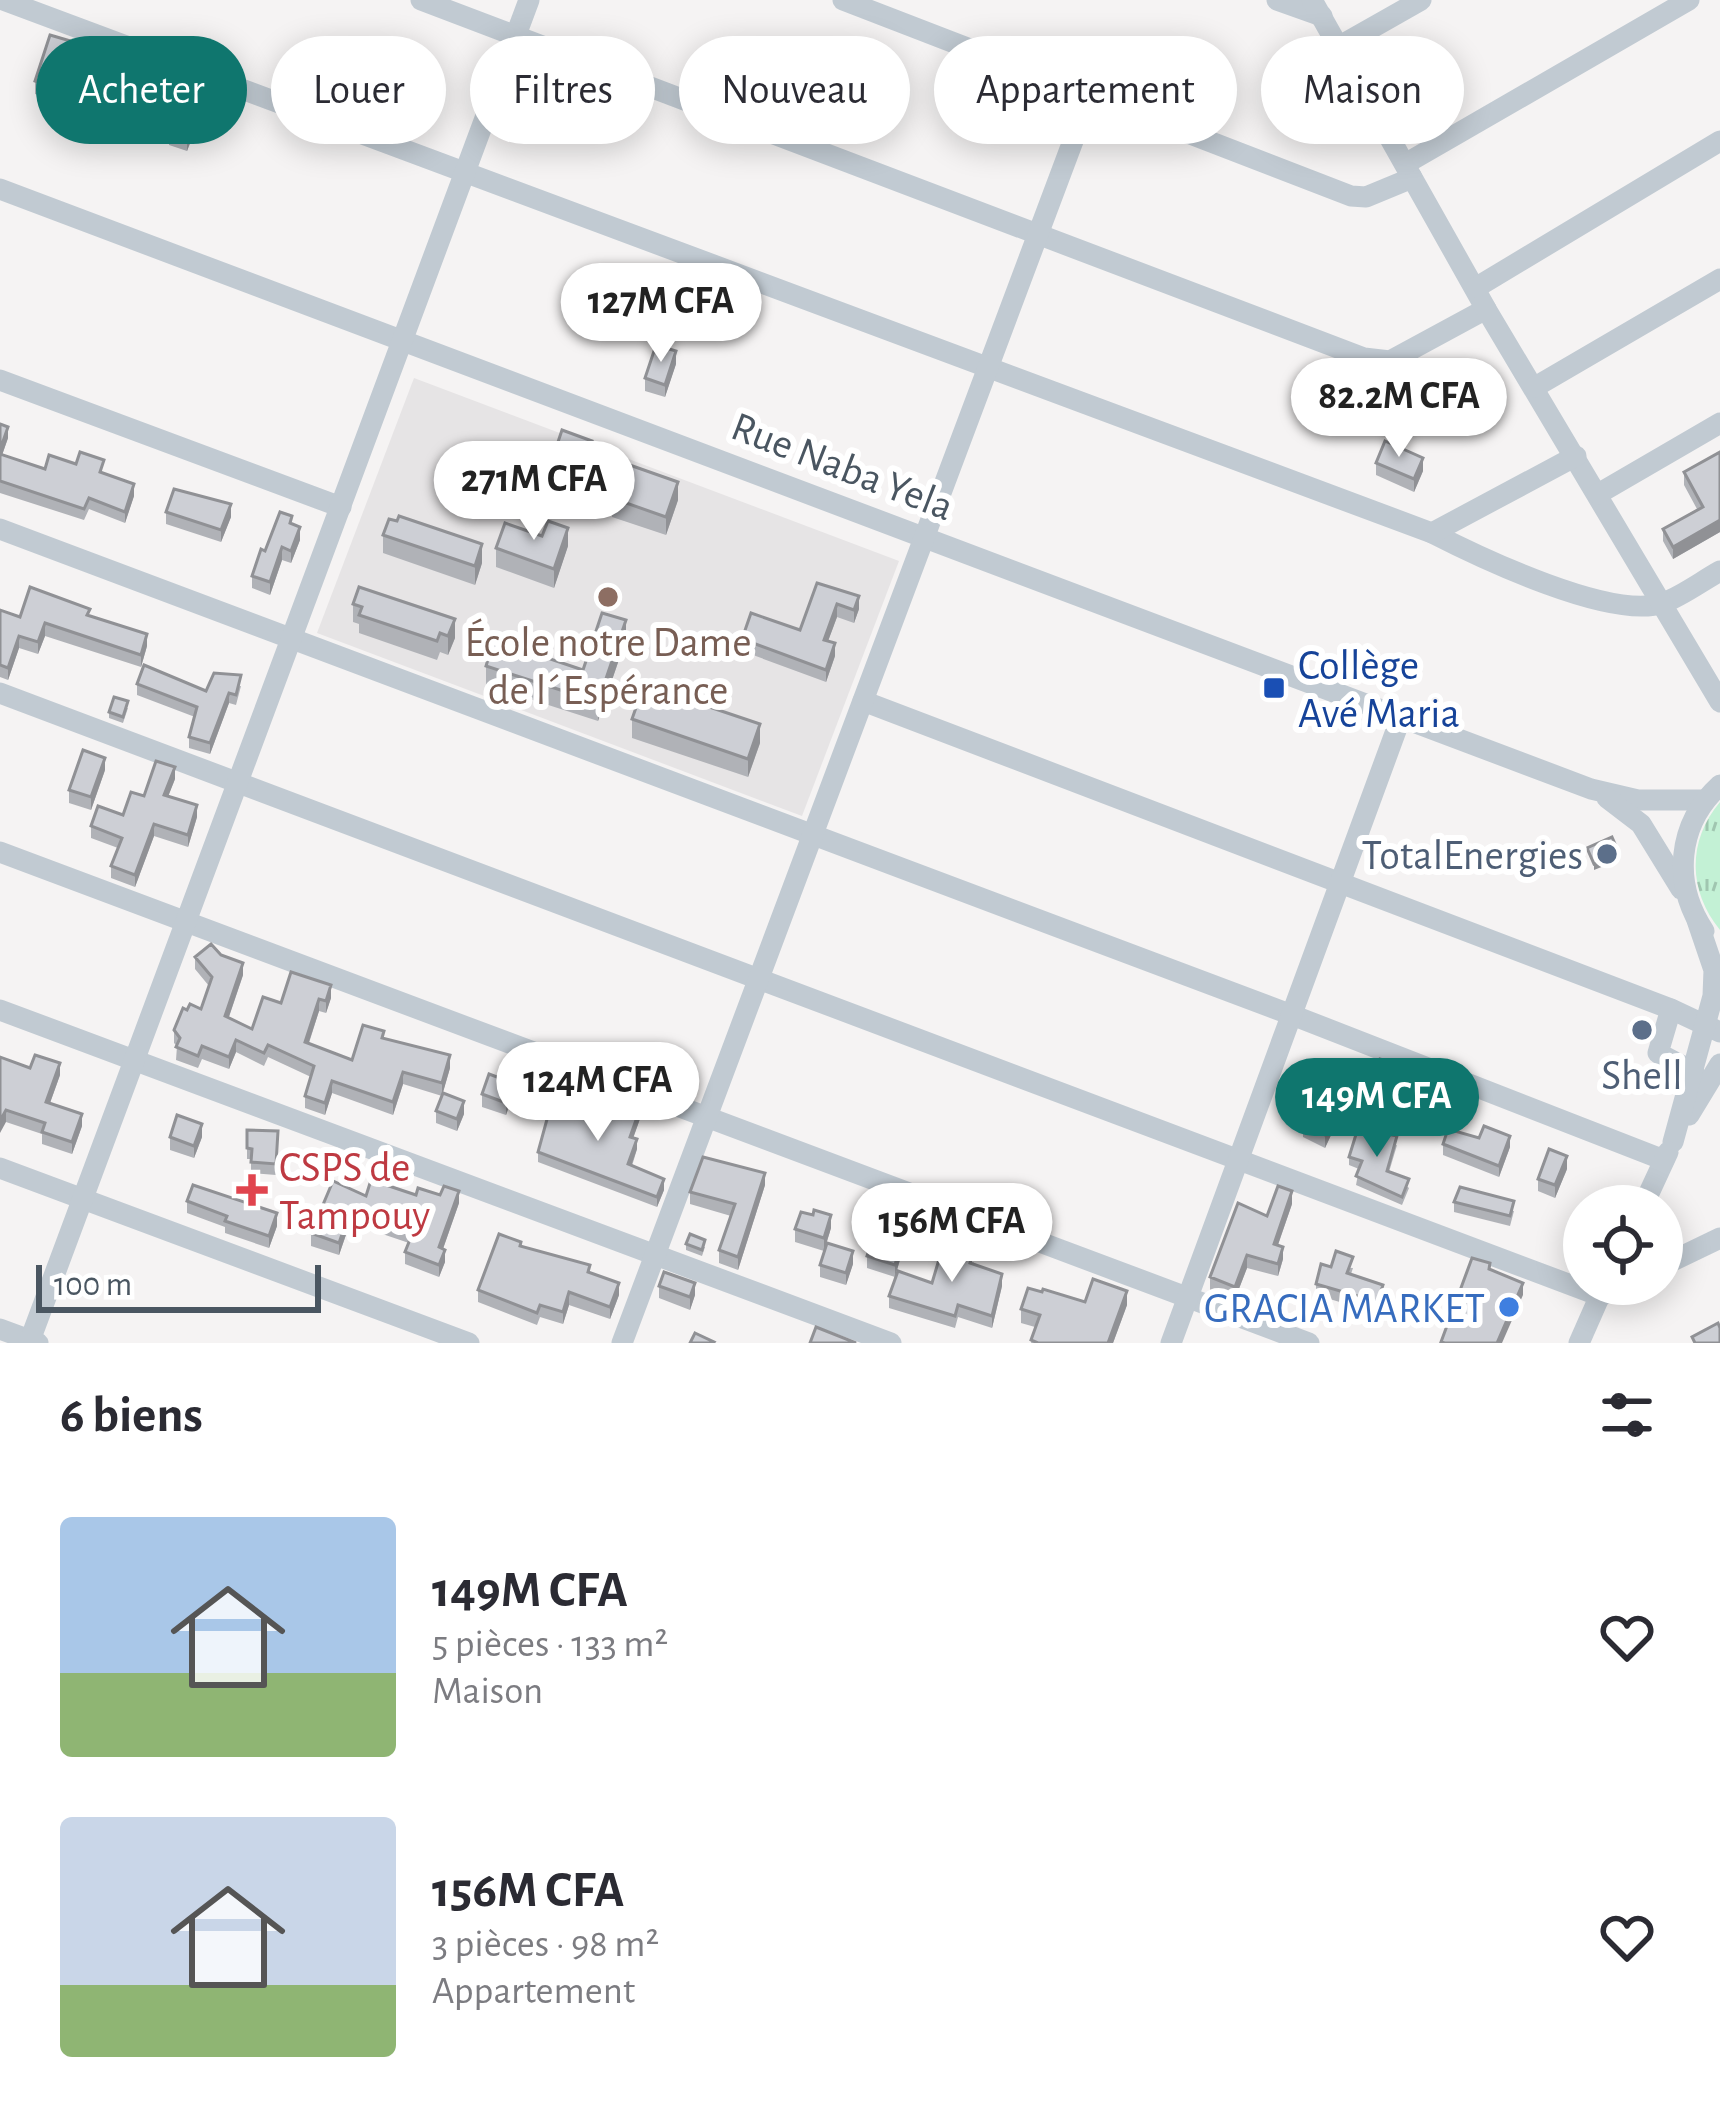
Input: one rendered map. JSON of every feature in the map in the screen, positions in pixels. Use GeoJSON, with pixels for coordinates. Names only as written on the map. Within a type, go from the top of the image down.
{"type":"FeatureCollection","features":[{"type":"Feature","properties":{"kind":"street"},"geometry":{"type":"LineString","coordinates":[[2,0],[1432,533],[1484,560],[1610,603],[1662,604],[1720,571]]}},
{"type":"Feature","properties":{"kind":"street"},"geometry":{"type":"LineString","coordinates":[[421,0],[516,36],[529,0]]}},
{"type":"Feature","properties":{"kind":"street"},"geometry":{"type":"LineString","coordinates":[[843,0],[938,36]]}},
{"type":"Feature","properties":{"kind":"street"},"geometry":{"type":"LineString","coordinates":[[1277,0],[1317,8],[1334,36]]}},
{"type":"Feature","properties":{"kind":"street"},"geometry":{"type":"LineString","coordinates":[[1357,36],[1420,0]]}},
{"type":"Feature","properties":{"kind":"street"},"geometry":{"type":"LineString","coordinates":[[1218,144],[1351,196],[1366,197],[1690,0]]}},
{"type":"Feature","properties":{"kind":"street"},"geometry":{"type":"LineString","coordinates":[[655,88],[1378,362],[1405,354],[1486,309]]}},
{"type":"Feature","properties":{"kind":"street"},"geometry":{"type":"LineString","coordinates":[[1477,287],[1720,141]]}},
{"type":"Feature","properties":{"kind":"street"},"geometry":{"type":"LineString","coordinates":[[0,1329],[32,1342],[475,144]]}},
{"type":"Feature","properties":{"kind":"street"},"geometry":{"type":"LineString","coordinates":[[622,1343],[1072,144]]}},
{"type":"Feature","properties":{"kind":"street"},"geometry":{"type":"LineString","coordinates":[[1393,144],[1720,702]]}},
{"type":"Feature","properties":{"kind":"street","name":"Rue Naba Yela"},"geometry":{"type":"LineString","coordinates":[[0,189],[1592,789]]}},
{"type":"Feature","properties":{"kind":"street"},"geometry":{"type":"LineString","coordinates":[[1535,387],[1720,279]]}},
{"type":"Feature","properties":{"kind":"street"},"geometry":{"type":"LineString","coordinates":[[0,380],[341,507]]}},
{"type":"Feature","properties":{"kind":"street"},"geometry":{"type":"LineString","coordinates":[[1598,494],[1720,423]]}},
{"type":"Feature","properties":{"kind":"street"},"geometry":{"type":"LineString","coordinates":[[1432,533],[1576,456]]}},
{"type":"Feature","properties":{"kind":"street"},"geometry":{"type":"LineString","coordinates":[[0,529],[1292,1016],[1669,1151]]}},
{"type":"Feature","properties":{"kind":"street"},"geometry":{"type":"LineString","coordinates":[[0,693],[1239,1159],[1563,1276]]}},
{"type":"Feature","properties":{"kind":"street"},"geometry":{"type":"LineString","coordinates":[[863,701],[1714,1028]]}},
{"type":"Feature","properties":{"kind":"street"},"geometry":{"type":"LineString","coordinates":[[1171,1343],[1401,717]]}},
{"type":"Feature","properties":{"kind":"street"},"geometry":{"type":"LineString","coordinates":[[1592,789],[1638,800],[1713,792]]}},
{"type":"Feature","properties":{"kind":"street"},"geometry":{"type":"LineString","coordinates":[[1592,789],[1641,824],[1693,912],[1720,947]]}},
{"type":"Feature","properties":{"kind":"street"},"geometry":{"type":"LineString","coordinates":[[1669,1151],[1694,1072],[1714,1028],[1714,970],[1683,877],[1691,823],[1713,792]]}},
{"type":"Feature","properties":{"kind":"street"},"geometry":{"type":"LineString","coordinates":[[0,852],[1309,1343]]}},
{"type":"Feature","properties":{"kind":"street"},"geometry":{"type":"LineString","coordinates":[[1671,1009],[1658,1052],[1694,1072]]}},
{"type":"Feature","properties":{"kind":"street"},"geometry":{"type":"LineString","coordinates":[[0,1010],[892,1343]]}},
{"type":"Feature","properties":{"kind":"street"},"geometry":{"type":"LineString","coordinates":[[1652,1185],[1720,1064]]}},
{"type":"Feature","properties":{"kind":"street"},"geometry":{"type":"LineString","coordinates":[[0,1168],[469,1343]]}},
{"type":"Feature","properties":{"kind":"street"},"geometry":{"type":"LineString","coordinates":[[1683,1255],[1720,1238]]}},
{"type":"Feature","properties":{"kind":"street"},"geometry":{"type":"LineString","coordinates":[[1579,1343],[1595,1305]]}},
{"type":"Feature","properties":{"kind":"shaded area","name":"École notre Dame de l´Espérance"},"geometry":{"type":"Polygon","coordinates":[[[414,378],[899,561],[802,816],[317,633],[414,378]]]}},
{"type":"Feature","properties":{"kind":"green space"},"geometry":{"type":"Polygon","coordinates":[[[1720,802],[1720,930],[1702,899],[1696,866],[1702,833],[1720,802]]]}},
{"type":"Feature","properties":{"kind":"building"},"geometry":{"type":"Polygon","coordinates":[[[656,345],[676,351],[665,385],[645,378],[656,345]]]}},
{"type":"Feature","properties":{"kind":"building"},"geometry":{"type":"Polygon","coordinates":[[[0,424],[8,427],[0,450],[0,424]]]}},
{"type":"Feature","properties":{"kind":"building"},"geometry":{"type":"Polygon","coordinates":[[[562,430],[592,441],[574,493],[544,483],[546,475],[528,469],[535,447],[554,454],[562,430]]]}},
{"type":"Feature","properties":{"kind":"building"},"geometry":{"type":"Polygon","coordinates":[[[1385,441],[1423,458],[1414,479],[1376,463],[1385,441]]]}},
{"type":"Feature","properties":{"kind":"building"},"geometry":{"type":"Polygon","coordinates":[[[80,452],[104,460],[100,472],[134,484],[125,512],[89,498],[84,509],[0,481],[0,454],[45,469],[49,455],[76,464],[80,452]]]}},
{"type":"Feature","properties":{"kind":"building"},"geometry":{"type":"Polygon","coordinates":[[[1720,452],[1720,520],[1673,547],[1663,529],[1703,507],[1684,472],[1720,452]]]}},
{"type":"Feature","properties":{"kind":"building"},"geometry":{"type":"Polygon","coordinates":[[[624,463],[678,482],[666,517],[612,498],[624,463]]]}},
{"type":"Feature","properties":{"kind":"building"},"geometry":{"type":"Polygon","coordinates":[[[174,489],[231,504],[221,530],[166,512],[174,489]]]}},
{"type":"Feature","properties":{"kind":"building"},"geometry":{"type":"Polygon","coordinates":[[[280,512],[292,516],[290,523],[300,527],[291,551],[282,547],[270,582],[252,576],[280,512]]]}},
{"type":"Feature","properties":{"kind":"building"},"geometry":{"type":"Polygon","coordinates":[[[399,516],[482,544],[475,566],[383,535],[389,519],[397,521],[399,516]]]}},
{"type":"Feature","properties":{"kind":"building"},"geometry":{"type":"Polygon","coordinates":[[[548,521],[568,528],[554,569],[496,548],[505,523],[542,536],[548,521]]]}},
{"type":"Feature","properties":{"kind":"building"},"geometry":{"type":"Polygon","coordinates":[[[817,583],[859,596],[854,610],[837,604],[824,640],[835,643],[826,670],[742,639],[751,613],[800,630],[817,583]]]}},
{"type":"Feature","properties":{"kind":"building"},"geometry":{"type":"Polygon","coordinates":[[[30,587],[90,609],[87,615],[147,634],[141,655],[45,623],[38,642],[19,636],[8,668],[0,665],[0,610],[20,617],[30,587]]]}},
{"type":"Feature","properties":{"kind":"building"},"geometry":{"type":"Polygon","coordinates":[[[359,587],[455,619],[448,636],[440,633],[437,641],[359,615],[362,607],[353,604],[359,587]]]}},
{"type":"Feature","properties":{"kind":"building"},"geometry":{"type":"Polygon","coordinates":[[[602,613],[626,620],[598,702],[486,666],[494,640],[583,670],[602,613]]]}},
{"type":"Feature","properties":{"kind":"building"},"geometry":{"type":"Polygon","coordinates":[[[144,665],[206,691],[214,673],[241,675],[236,695],[229,693],[210,743],[189,737],[197,707],[137,684],[144,665]]]}},
{"type":"Feature","properties":{"kind":"building"},"geometry":{"type":"Polygon","coordinates":[[[644,685],[760,724],[748,759],[632,719],[644,685]]]}},
{"type":"Feature","properties":{"kind":"building"},"geometry":{"type":"Polygon","coordinates":[[[114,697],[128,701],[123,717],[109,712],[114,697]]]}},
{"type":"Feature","properties":{"kind":"building"},"geometry":{"type":"Polygon","coordinates":[[[83,750],[105,758],[91,797],[69,790],[83,750]]]}},
{"type":"Feature","properties":{"kind":"building"},"geometry":{"type":"Polygon","coordinates":[[[156,761],[175,767],[164,795],[197,805],[188,835],[154,824],[135,875],[111,866],[122,838],[91,826],[98,806],[123,815],[131,792],[144,796],[156,761]]]}},
{"type":"Feature","properties":{"kind":"building"},"geometry":{"type":"Polygon","coordinates":[[[1612,837],[1619,853],[1594,864],[1587,848],[1612,837]]]}},
{"type":"Feature","properties":{"kind":"building"},"geometry":{"type":"Polygon","coordinates":[[[211,944],[221,955],[243,963],[225,1016],[252,1029],[263,997],[281,1003],[291,972],[331,985],[326,1001],[319,999],[305,1042],[352,1060],[363,1025],[384,1031],[382,1038],[450,1055],[442,1083],[403,1072],[393,1102],[332,1081],[325,1103],[305,1096],[314,1066],[268,1045],[264,1053],[236,1040],[229,1057],[202,1046],[198,1056],[176,1047],[180,1038],[174,1030],[183,1008],[187,1010],[190,1004],[201,1009],[212,977],[195,957],[211,944]]]}},
{"type":"Feature","properties":{"kind":"building"},"geometry":{"type":"Polygon","coordinates":[[[35,1055],[60,1063],[46,1102],[82,1114],[72,1142],[42,1132],[45,1123],[6,1110],[0,1121],[0,1057],[30,1068],[35,1055]]]}},
{"type":"Feature","properties":{"kind":"building"},"geometry":{"type":"Polygon","coordinates":[[[1380,1059],[1394,1064],[1392,1072],[1439,1089],[1435,1101],[1373,1081],[1380,1059]]]}},
{"type":"Feature","properties":{"kind":"building"},"geometry":{"type":"Polygon","coordinates":[[[489,1074],[513,1083],[506,1103],[482,1094],[489,1074]]]}},
{"type":"Feature","properties":{"kind":"building"},"geometry":{"type":"Polygon","coordinates":[[[443,1093],[464,1101],[457,1119],[436,1111],[443,1093]]]}},
{"type":"Feature","properties":{"kind":"building"},"geometry":{"type":"Polygon","coordinates":[[[624,1097],[642,1103],[630,1137],[637,1139],[628,1164],[664,1179],[657,1197],[538,1152],[552,1101],[617,1118],[624,1097]]]}},
{"type":"Feature","properties":{"kind":"building"},"geometry":{"type":"Polygon","coordinates":[[[1315,1099],[1337,1110],[1325,1135],[1303,1125],[1315,1099]]]}},
{"type":"Feature","properties":{"kind":"building"},"geometry":{"type":"Polygon","coordinates":[[[177,1115],[202,1124],[194,1146],[170,1137],[177,1115]]]}},
{"type":"Feature","properties":{"kind":"building"},"geometry":{"type":"Polygon","coordinates":[[[1484,1126],[1510,1136],[1499,1166],[1443,1144],[1448,1129],[1479,1138],[1484,1126]]]}},
{"type":"Feature","properties":{"kind":"building"},"geometry":{"type":"Polygon","coordinates":[[[1358,1128],[1397,1136],[1387,1171],[1409,1179],[1402,1197],[1356,1176],[1362,1161],[1349,1157],[1358,1128]]]}},
{"type":"Feature","properties":{"kind":"building"},"geometry":{"type":"Polygon","coordinates":[[[247,1130],[278,1131],[276,1164],[251,1162],[247,1130]]]}},
{"type":"Feature","properties":{"kind":"building"},"geometry":{"type":"Polygon","coordinates":[[[1549,1149],[1567,1156],[1555,1185],[1538,1179],[1549,1149]]]}},
{"type":"Feature","properties":{"kind":"building"},"geometry":{"type":"Polygon","coordinates":[[[703,1157],[765,1173],[738,1257],[719,1250],[735,1204],[690,1192],[703,1157]]]}},
{"type":"Feature","properties":{"kind":"building"},"geometry":{"type":"Polygon","coordinates":[[[371,1180],[416,1195],[418,1188],[440,1195],[444,1186],[459,1191],[439,1247],[445,1250],[439,1265],[405,1252],[413,1232],[350,1211],[339,1243],[311,1233],[333,1181],[366,1196],[371,1180]]]}},
{"type":"Feature","properties":{"kind":"building"},"geometry":{"type":"Polygon","coordinates":[[[193,1185],[277,1213],[269,1236],[187,1201],[193,1185]]]}},
{"type":"Feature","properties":{"kind":"building"},"geometry":{"type":"Polygon","coordinates":[[[1278,1186],[1292,1191],[1274,1244],[1283,1247],[1278,1264],[1247,1255],[1235,1287],[1210,1277],[1238,1203],[1267,1216],[1278,1186]]]}},
{"type":"Feature","properties":{"kind":"building"},"geometry":{"type":"Polygon","coordinates":[[[1460,1187],[1514,1201],[1510,1216],[1454,1202],[1460,1187]]]}},
{"type":"Feature","properties":{"kind":"building"},"geometry":{"type":"Polygon","coordinates":[[[814,1210],[831,1215],[824,1238],[795,1229],[801,1212],[813,1215],[814,1210]]]}},
{"type":"Feature","properties":{"kind":"building"},"geometry":{"type":"Polygon","coordinates":[[[876,1228],[903,1237],[895,1265],[867,1256],[876,1228]]]}},
{"type":"Feature","properties":{"kind":"building"},"geometry":{"type":"Polygon","coordinates":[[[499,1234],[521,1242],[520,1246],[590,1265],[588,1272],[619,1283],[610,1307],[569,1292],[563,1312],[540,1305],[537,1313],[478,1290],[499,1234]]]}},
{"type":"Feature","properties":{"kind":"building"},"geometry":{"type":"Polygon","coordinates":[[[690,1234],[705,1240],[702,1250],[686,1244],[690,1234]]]}},
{"type":"Feature","properties":{"kind":"building"},"geometry":{"type":"Polygon","coordinates":[[[827,1243],[853,1251],[846,1273],[820,1265],[827,1243]]]}},
{"type":"Feature","properties":{"kind":"building"},"geometry":{"type":"Polygon","coordinates":[[[943,1246],[974,1250],[970,1263],[1002,1274],[992,1316],[958,1305],[955,1316],[889,1296],[898,1271],[932,1283],[943,1246]]]}},
{"type":"Feature","properties":{"kind":"building"},"geometry":{"type":"Polygon","coordinates":[[[1336,1251],[1353,1257],[1347,1273],[1383,1285],[1376,1306],[1316,1284],[1321,1264],[1331,1267],[1336,1251]]]}},
{"type":"Feature","properties":{"kind":"building"},"geometry":{"type":"Polygon","coordinates":[[[1472,1258],[1523,1283],[1497,1343],[1441,1342],[1472,1258]]]}},
{"type":"Feature","properties":{"kind":"building"},"geometry":{"type":"Polygon","coordinates":[[[664,1272],[695,1283],[690,1297],[659,1286],[664,1272]]]}},
{"type":"Feature","properties":{"kind":"building"},"geometry":{"type":"Polygon","coordinates":[[[1093,1279],[1127,1291],[1108,1343],[1031,1340],[1040,1315],[1021,1309],[1028,1288],[1085,1302],[1093,1279]]]}},
{"type":"Feature","properties":{"kind":"building"},"geometry":{"type":"Polygon","coordinates":[[[1718,1323],[1720,1343],[1695,1343],[1692,1337],[1718,1323]]]}},
{"type":"Feature","properties":{"kind":"building"},"geometry":{"type":"Polygon","coordinates":[[[816,1327],[856,1343],[810,1343],[816,1327]]]}},
{"type":"Feature","properties":{"kind":"building"},"geometry":{"type":"Polygon","coordinates":[[[695,1333],[714,1342],[690,1343],[695,1333]]]}},
{"type":"Feature","properties":{"kind":"place","name":"École notre Dame de l´Espérance"},"geometry":{"type":"Point","coordinates":[608,597]}},
{"type":"Feature","properties":{"kind":"place","name":"Collège Avé Maria"},"geometry":{"type":"Point","coordinates":[1274,688]}},
{"type":"Feature","properties":{"kind":"place","name":"TotalEnergies"},"geometry":{"type":"Point","coordinates":[1607,854]}},
{"type":"Feature","properties":{"kind":"place","name":"Shell"},"geometry":{"type":"Point","coordinates":[1642,1030]}},
{"type":"Feature","properties":{"kind":"place","name":"CSPS de Tampouy"},"geometry":{"type":"Point","coordinates":[252,1190]}},
{"type":"Feature","properties":{"kind":"place","name":"GRACIA MARKET"},"geometry":{"type":"Point","coordinates":[1509,1307]}}]}
